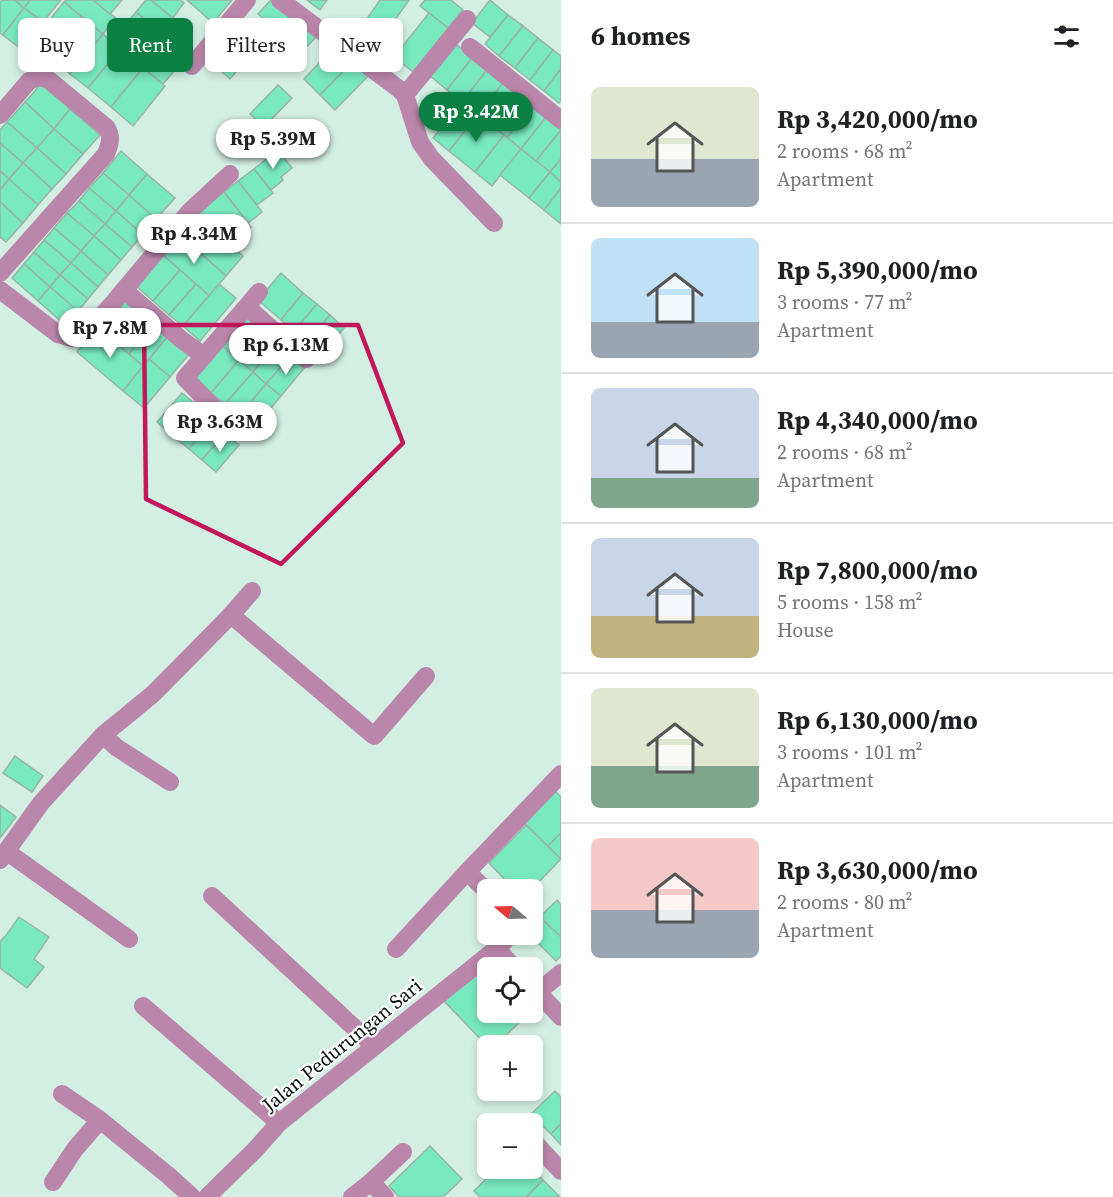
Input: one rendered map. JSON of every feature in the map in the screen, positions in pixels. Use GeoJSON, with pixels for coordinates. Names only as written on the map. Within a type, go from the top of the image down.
{"type":"FeatureCollection","features":[{"type":"Feature","properties":{"kind":"street"},"geometry":{"type":"LineString","coordinates":[[193,65],[247,0]]}},
{"type":"Feature","properties":{"kind":"street"},"geometry":{"type":"LineString","coordinates":[[280,0],[399,89],[405,96],[420,142],[431,158],[494,223]]}},
{"type":"Feature","properties":{"kind":"street"},"geometry":{"type":"LineString","coordinates":[[405,96],[467,19]]}},
{"type":"Feature","properties":{"kind":"street"},"geometry":{"type":"LineString","coordinates":[[470,47],[561,120]]}},
{"type":"Feature","properties":{"kind":"street"},"geometry":{"type":"LineString","coordinates":[[0,115],[30,81],[39,78],[50,80],[107,128],[111,136],[106,154],[0,273]]}},
{"type":"Feature","properties":{"kind":"street"},"geometry":{"type":"LineString","coordinates":[[0,290],[58,334],[72,338],[85,334],[190,211],[231,174]]}},
{"type":"Feature","properties":{"kind":"street"},"geometry":{"type":"LineString","coordinates":[[124,290],[204,356]]}},
{"type":"Feature","properties":{"kind":"street"},"geometry":{"type":"LineString","coordinates":[[237,432],[185,378],[259,292]]}},
{"type":"Feature","properties":{"kind":"street"},"geometry":{"type":"LineString","coordinates":[[247,307],[306,359]]}},
{"type":"Feature","properties":{"kind":"street"},"geometry":{"type":"LineString","coordinates":[[129,939],[3,856],[41,803],[103,735],[153,694],[252,591]]}},
{"type":"Feature","properties":{"kind":"street"},"geometry":{"type":"LineString","coordinates":[[231,615],[381,741],[426,676]]}},
{"type":"Feature","properties":{"kind":"street"},"geometry":{"type":"LineString","coordinates":[[103,735],[116,747],[170,782]]}},
{"type":"Feature","properties":{"kind":"street"},"geometry":{"type":"LineString","coordinates":[[396,949],[561,774]]}},
{"type":"Feature","properties":{"kind":"street"},"geometry":{"type":"LineString","coordinates":[[467,872],[477,882]]}},
{"type":"Feature","properties":{"kind":"street"},"geometry":{"type":"LineString","coordinates":[[212,897],[374,1046]]}},
{"type":"Feature","properties":{"kind":"street","name":"Jalan Pedurungan Sari"},"geometry":{"type":"LineString","coordinates":[[207,1197],[279,1123],[500,945]]}},
{"type":"Feature","properties":{"kind":"street"},"geometry":{"type":"LineString","coordinates":[[496,949],[504,957]]}},
{"type":"Feature","properties":{"kind":"street"},"geometry":{"type":"LineString","coordinates":[[543,984],[561,973]]}},
{"type":"Feature","properties":{"kind":"street"},"geometry":{"type":"LineString","coordinates":[[543,998],[561,1017]]}},
{"type":"Feature","properties":{"kind":"street"},"geometry":{"type":"LineString","coordinates":[[143,1006],[279,1123]]}},
{"type":"Feature","properties":{"kind":"street"},"geometry":{"type":"LineString","coordinates":[[62,1094],[100,1120],[192,1197]]}},
{"type":"Feature","properties":{"kind":"street"},"geometry":{"type":"LineString","coordinates":[[53,1182],[75,1149],[100,1120]]}},
{"type":"Feature","properties":{"kind":"street"},"geometry":{"type":"LineString","coordinates":[[352,1197],[404,1152]]}},
{"type":"Feature","properties":{"kind":"street"},"geometry":{"type":"LineString","coordinates":[[543,1152],[561,1171]]}},
{"type":"Feature","properties":{"kind":"street"},"geometry":{"type":"LineString","coordinates":[[371,1182],[385,1197]]}},
{"type":"Feature","properties":{"kind":"highlighted area"},"geometry":{"type":"Polygon","coordinates":[[[144,325],[358,325],[403,443],[281,564],[146,499],[144,325]]]}},
{"type":"Feature","properties":{"kind":"building"},"geometry":{"type":"Polygon","coordinates":[[[15,0],[24,8],[3,35],[0,33],[0,2],[15,0]]]}},
{"type":"Feature","properties":{"kind":"building"},"geometry":{"type":"Polygon","coordinates":[[[15,0],[30,0],[24,8],[15,0]]]}},
{"type":"Feature","properties":{"kind":"building"},"geometry":{"type":"Polygon","coordinates":[[[30,0],[61,0],[46,18],[38,18],[24,8],[30,0]]]}},
{"type":"Feature","properties":{"kind":"building"},"geometry":{"type":"Polygon","coordinates":[[[66,0],[93,0],[116,18],[107,18],[107,29],[103,34],[95,27],[95,18],[84,18],[64,2],[66,0]]]}},
{"type":"Feature","properties":{"kind":"building"},"geometry":{"type":"Polygon","coordinates":[[[93,0],[122,0],[110,14],[93,0]]]}},
{"type":"Feature","properties":{"kind":"building"},"geometry":{"type":"Polygon","coordinates":[[[146,0],[151,0],[173,18],[143,18],[136,12],[146,0]]]}},
{"type":"Feature","properties":{"kind":"building"},"geometry":{"type":"Polygon","coordinates":[[[151,0],[180,0],[184,3],[173,18],[151,0]]]}},
{"type":"Feature","properties":{"kind":"building"},"geometry":{"type":"Polygon","coordinates":[[[187,0],[232,0],[217,18],[207,18],[187,0]]]}},
{"type":"Feature","properties":{"kind":"building"},"geometry":{"type":"Polygon","coordinates":[[[273,0],[293,18],[263,18],[258,14],[273,0]]]}},
{"type":"Feature","properties":{"kind":"building"},"geometry":{"type":"Polygon","coordinates":[[[307,0],[327,0],[320,10],[307,0]]]}},
{"type":"Feature","properties":{"kind":"building"},"geometry":{"type":"Polygon","coordinates":[[[380,0],[409,0],[396,18],[367,18],[380,0]]]}},
{"type":"Feature","properties":{"kind":"building"},"geometry":{"type":"Polygon","coordinates":[[[425,0],[451,0],[463,10],[448,28],[420,6],[425,0]]]}},
{"type":"Feature","properties":{"kind":"building"},"geometry":{"type":"Polygon","coordinates":[[[490,0],[508,15],[490,37],[472,23],[490,0]]]}},
{"type":"Feature","properties":{"kind":"building"},"geometry":{"type":"Polygon","coordinates":[[[64,2],[83,18],[51,18],[64,2]]]}},
{"type":"Feature","properties":{"kind":"building"},"geometry":{"type":"Polygon","coordinates":[[[24,8],[38,18],[18,18],[18,47],[3,35],[24,8]]]}},
{"type":"Feature","properties":{"kind":"building"},"geometry":{"type":"Polygon","coordinates":[[[136,12],[143,18],[131,18],[136,12]]]}},
{"type":"Feature","properties":{"kind":"building"},"geometry":{"type":"Polygon","coordinates":[[[429,13],[448,28],[413,72],[403,64],[403,46],[429,13]]]}},
{"type":"Feature","properties":{"kind":"building"},"geometry":{"type":"Polygon","coordinates":[[[508,15],[523,26],[499,56],[485,44],[508,15]]]}},
{"type":"Feature","properties":{"kind":"building"},"geometry":{"type":"Polygon","coordinates":[[[307,25],[318,35],[307,46],[307,25]]]}},
{"type":"Feature","properties":{"kind":"building"},"geometry":{"type":"Polygon","coordinates":[[[523,26],[538,38],[515,68],[499,56],[523,26]]]}},
{"type":"Feature","properties":{"kind":"building"},"geometry":{"type":"Polygon","coordinates":[[[95,28],[103,34],[95,44],[95,28]]]}},
{"type":"Feature","properties":{"kind":"building"},"geometry":{"type":"Polygon","coordinates":[[[103,34],[107,38],[107,65],[88,88],[70,74],[72,72],[95,72],[95,44],[103,34]]]}},
{"type":"Feature","properties":{"kind":"building"},"geometry":{"type":"Polygon","coordinates":[[[538,38],[553,50],[530,80],[515,68],[538,38]]]}},
{"type":"Feature","properties":{"kind":"building"},"geometry":{"type":"Polygon","coordinates":[[[455,43],[472,58],[447,90],[429,75],[455,43]]]}},
{"type":"Feature","properties":{"kind":"building"},"geometry":{"type":"Polygon","coordinates":[[[553,50],[561,56],[561,69],[544,91],[530,80],[553,50]]]}},
{"type":"Feature","properties":{"kind":"building"},"geometry":{"type":"Polygon","coordinates":[[[472,58],[487,70],[462,102],[447,90],[472,58]]]}},
{"type":"Feature","properties":{"kind":"building"},"geometry":{"type":"Polygon","coordinates":[[[319,63],[319,72],[343,72],[320,95],[304,79],[319,63]]]}},
{"type":"Feature","properties":{"kind":"building"},"geometry":{"type":"Polygon","coordinates":[[[107,65],[107,72],[140,72],[111,107],[88,88],[107,65]]]}},
{"type":"Feature","properties":{"kind":"building"},"geometry":{"type":"Polygon","coordinates":[[[561,69],[561,101],[559,103],[544,91],[561,69]]]}},
{"type":"Feature","properties":{"kind":"building"},"geometry":{"type":"Polygon","coordinates":[[[487,70],[503,83],[478,115],[462,102],[487,70]]]}},
{"type":"Feature","properties":{"kind":"building"},"geometry":{"type":"Polygon","coordinates":[[[140,72],[148,72],[165,86],[133,126],[111,107],[140,72]]]}},
{"type":"Feature","properties":{"kind":"building"},"geometry":{"type":"Polygon","coordinates":[[[148,72],[173,72],[163,84],[148,72]]]}},
{"type":"Feature","properties":{"kind":"building"},"geometry":{"type":"Polygon","coordinates":[[[222,72],[236,72],[230,79],[222,72]]]}},
{"type":"Feature","properties":{"kind":"building"},"geometry":{"type":"Polygon","coordinates":[[[342,72],[368,72],[370,74],[335,110],[320,95],[342,72]]]}},
{"type":"Feature","properties":{"kind":"building"},"geometry":{"type":"Polygon","coordinates":[[[503,83],[518,94],[492,126],[478,115],[503,83]]]}},
{"type":"Feature","properties":{"kind":"building"},"geometry":{"type":"Polygon","coordinates":[[[41,84],[70,109],[54,129],[25,102],[41,84]]]}},
{"type":"Feature","properties":{"kind":"building"},"geometry":{"type":"Polygon","coordinates":[[[278,85],[292,98],[264,127],[250,114],[278,85]]]}},
{"type":"Feature","properties":{"kind":"building"},"geometry":{"type":"Polygon","coordinates":[[[518,94],[533,106],[507,138],[492,126],[518,94]]]}},
{"type":"Feature","properties":{"kind":"building"},"geometry":{"type":"Polygon","coordinates":[[[25,102],[54,129],[37,148],[7,122],[25,102]]]}},
{"type":"Feature","properties":{"kind":"building"},"geometry":{"type":"Polygon","coordinates":[[[462,102],[478,115],[449,151],[433,138],[462,102]]]}},
{"type":"Feature","properties":{"kind":"building"},"geometry":{"type":"Polygon","coordinates":[[[533,106],[546,117],[521,149],[507,138],[533,106]]]}},
{"type":"Feature","properties":{"kind":"building"},"geometry":{"type":"Polygon","coordinates":[[[70,109],[100,135],[83,154],[54,129],[70,109]]]}},
{"type":"Feature","properties":{"kind":"building"},"geometry":{"type":"Polygon","coordinates":[[[478,115],[504,135],[475,172],[449,151],[478,115]]]}},
{"type":"Feature","properties":{"kind":"building"},"geometry":{"type":"Polygon","coordinates":[[[546,117],[561,130],[536,161],[521,149],[546,117]]]}},
{"type":"Feature","properties":{"kind":"building"},"geometry":{"type":"Polygon","coordinates":[[[7,122],[37,148],[23,163],[0,143],[0,130],[7,122]]]}},
{"type":"Feature","properties":{"kind":"building"},"geometry":{"type":"Polygon","coordinates":[[[54,129],[83,154],[66,174],[37,148],[54,129]]]}},
{"type":"Feature","properties":{"kind":"building"},"geometry":{"type":"Polygon","coordinates":[[[561,130],[561,159],[550,172],[536,161],[561,130]]]}},
{"type":"Feature","properties":{"kind":"building"},"geometry":{"type":"Polygon","coordinates":[[[504,135],[521,149],[492,186],[475,172],[504,135]]]}},
{"type":"Feature","properties":{"kind":"building"},"geometry":{"type":"Polygon","coordinates":[[[0,143],[23,163],[9,179],[0,171],[0,143]]]}},
{"type":"Feature","properties":{"kind":"building"},"geometry":{"type":"Polygon","coordinates":[[[37,148],[66,174],[52,189],[23,163],[37,148]]]}},
{"type":"Feature","properties":{"kind":"building"},"geometry":{"type":"Polygon","coordinates":[[[521,149],[550,172],[529,198],[500,175],[521,149]]]}},
{"type":"Feature","properties":{"kind":"building"},"geometry":{"type":"Polygon","coordinates":[[[278,150],[292,168],[271,190],[254,169],[278,150]]]}},
{"type":"Feature","properties":{"kind":"building"},"geometry":{"type":"Polygon","coordinates":[[[121,151],[147,174],[129,195],[103,173],[121,151]]]}},
{"type":"Feature","properties":{"kind":"building"},"geometry":{"type":"Polygon","coordinates":[[[561,159],[561,182],[550,172],[561,159]]]}},
{"type":"Feature","properties":{"kind":"building"},"geometry":{"type":"Polygon","coordinates":[[[23,163],[52,189],[38,205],[9,179],[23,163]]]}},
{"type":"Feature","properties":{"kind":"building"},"geometry":{"type":"Polygon","coordinates":[[[254,169],[273,193],[257,205],[238,181],[254,169]]]}},
{"type":"Feature","properties":{"kind":"building"},"geometry":{"type":"Polygon","coordinates":[[[0,171],[9,179],[0,190],[0,171]]]}},
{"type":"Feature","properties":{"kind":"building"},"geometry":{"type":"Polygon","coordinates":[[[550,172],[561,182],[561,188],[544,210],[529,198],[550,172]]]}},
{"type":"Feature","properties":{"kind":"building"},"geometry":{"type":"Polygon","coordinates":[[[103,173],[129,195],[116,211],[89,188],[103,173]]]}},
{"type":"Feature","properties":{"kind":"building"},"geometry":{"type":"Polygon","coordinates":[[[147,174],[175,198],[156,219],[129,195],[147,174]]]}},
{"type":"Feature","properties":{"kind":"building"},"geometry":{"type":"Polygon","coordinates":[[[9,179],[38,205],[23,223],[0,202],[0,190],[9,179]]]}},
{"type":"Feature","properties":{"kind":"building"},"geometry":{"type":"Polygon","coordinates":[[[238,181],[262,212],[248,223],[224,192],[238,181]]]}},
{"type":"Feature","properties":{"kind":"building"},"geometry":{"type":"Polygon","coordinates":[[[89,188],[116,211],[105,224],[79,201],[89,188]]]}},
{"type":"Feature","properties":{"kind":"building"},"geometry":{"type":"Polygon","coordinates":[[[561,188],[561,224],[544,210],[561,188]]]}},
{"type":"Feature","properties":{"kind":"building"},"geometry":{"type":"Polygon","coordinates":[[[224,192],[251,227],[235,238],[198,213],[224,192]]]}},
{"type":"Feature","properties":{"kind":"building"},"geometry":{"type":"Polygon","coordinates":[[[129,195],[156,219],[143,235],[116,211],[129,195]]]}},
{"type":"Feature","properties":{"kind":"building"},"geometry":{"type":"Polygon","coordinates":[[[79,201],[105,224],[94,236],[67,213],[79,201]]]}},
{"type":"Feature","properties":{"kind":"building"},"geometry":{"type":"Polygon","coordinates":[[[0,202],[23,223],[6,242],[0,237],[0,202]]]}},
{"type":"Feature","properties":{"kind":"building"},"geometry":{"type":"Polygon","coordinates":[[[116,211],[143,235],[132,247],[105,224],[116,211]]]}},
{"type":"Feature","properties":{"kind":"building"},"geometry":{"type":"Polygon","coordinates":[[[67,213],[94,236],[81,251],[54,228],[67,213]]]}},
{"type":"Feature","properties":{"kind":"building"},"geometry":{"type":"Polygon","coordinates":[[[196,216],[243,256],[226,276],[180,235],[196,216]]]}},
{"type":"Feature","properties":{"kind":"building"},"geometry":{"type":"Polygon","coordinates":[[[105,224],[132,247],[121,260],[94,236],[105,224]]]}},
{"type":"Feature","properties":{"kind":"building"},"geometry":{"type":"Polygon","coordinates":[[[54,228],[81,251],[71,263],[44,240],[54,228]]]}},
{"type":"Feature","properties":{"kind":"building"},"geometry":{"type":"Polygon","coordinates":[[[180,235],[226,276],[209,296],[163,255],[180,235]]]}},
{"type":"Feature","properties":{"kind":"building"},"geometry":{"type":"Polygon","coordinates":[[[94,236],[121,260],[108,275],[81,251],[94,236]]]}},
{"type":"Feature","properties":{"kind":"building"},"geometry":{"type":"Polygon","coordinates":[[[44,240],[71,263],[60,275],[34,252],[44,240]]]}},
{"type":"Feature","properties":{"kind":"building"},"geometry":{"type":"Polygon","coordinates":[[[81,251],[108,275],[98,287],[71,263],[81,251]]]}},
{"type":"Feature","properties":{"kind":"building"},"geometry":{"type":"Polygon","coordinates":[[[34,252],[60,275],[50,287],[24,264],[34,252]]]}},
{"type":"Feature","properties":{"kind":"building"},"geometry":{"type":"Polygon","coordinates":[[[163,255],[180,270],[153,301],[136,286],[163,255]]]}},
{"type":"Feature","properties":{"kind":"building"},"geometry":{"type":"Polygon","coordinates":[[[71,263],[98,287],[88,299],[60,275],[71,263]]]}},
{"type":"Feature","properties":{"kind":"building"},"geometry":{"type":"Polygon","coordinates":[[[24,264],[50,287],[38,301],[12,278],[24,264]]]}},
{"type":"Feature","properties":{"kind":"building"},"geometry":{"type":"Polygon","coordinates":[[[180,270],[196,284],[169,315],[153,301],[180,270]]]}},
{"type":"Feature","properties":{"kind":"building"},"geometry":{"type":"Polygon","coordinates":[[[281,273],[303,293],[281,320],[258,300],[281,273]]]}},
{"type":"Feature","properties":{"kind":"building"},"geometry":{"type":"Polygon","coordinates":[[[60,275],[88,299],[78,311],[50,287],[60,275]]]}},
{"type":"Feature","properties":{"kind":"building"},"geometry":{"type":"Polygon","coordinates":[[[196,284],[209,296],[183,326],[169,315],[196,284]]]}},
{"type":"Feature","properties":{"kind":"building"},"geometry":{"type":"Polygon","coordinates":[[[219,284],[236,298],[200,341],[183,326],[219,284]]]}},
{"type":"Feature","properties":{"kind":"building"},"geometry":{"type":"Polygon","coordinates":[[[50,287],[78,311],[65,325],[38,301],[50,287]]]}},
{"type":"Feature","properties":{"kind":"building"},"geometry":{"type":"Polygon","coordinates":[[[303,293],[317,304],[294,331],[281,320],[303,293]]]}},
{"type":"Feature","properties":{"kind":"building"},"geometry":{"type":"Polygon","coordinates":[[[123,296],[139,310],[114,341],[97,327],[123,296]]]}},
{"type":"Feature","properties":{"kind":"building"},"geometry":{"type":"Polygon","coordinates":[[[317,304],[330,315],[307,342],[294,331],[317,304]]]}},
{"type":"Feature","properties":{"kind":"building"},"geometry":{"type":"Polygon","coordinates":[[[139,310],[155,323],[129,354],[114,341],[139,310]]]}},
{"type":"Feature","properties":{"kind":"building"},"geometry":{"type":"Polygon","coordinates":[[[330,315],[344,328],[321,355],[307,342],[330,315]]]}},
{"type":"Feature","properties":{"kind":"building"},"geometry":{"type":"Polygon","coordinates":[[[247,317],[263,331],[239,360],[223,346],[247,317]]]}},
{"type":"Feature","properties":{"kind":"building"},"geometry":{"type":"Polygon","coordinates":[[[155,323],[169,335],[143,366],[129,354],[155,323]]]}},
{"type":"Feature","properties":{"kind":"building"},"geometry":{"type":"Polygon","coordinates":[[[97,327],[143,366],[123,391],[77,352],[97,327]]]}},
{"type":"Feature","properties":{"kind":"building"},"geometry":{"type":"Polygon","coordinates":[[[263,331],[277,343],[253,372],[239,360],[263,331]]]}},
{"type":"Feature","properties":{"kind":"building"},"geometry":{"type":"Polygon","coordinates":[[[169,335],[190,353],[170,377],[149,359],[169,335]]]}},
{"type":"Feature","properties":{"kind":"building"},"geometry":{"type":"Polygon","coordinates":[[[277,343],[291,355],[266,384],[253,372],[277,343]]]}},
{"type":"Feature","properties":{"kind":"building"},"geometry":{"type":"Polygon","coordinates":[[[220,344],[239,360],[211,393],[192,377],[220,344]]]}},
{"type":"Feature","properties":{"kind":"building"},"geometry":{"type":"Polygon","coordinates":[[[291,355],[305,367],[281,396],[266,384],[291,355]]]}},
{"type":"Feature","properties":{"kind":"building"},"geometry":{"type":"Polygon","coordinates":[[[149,359],[170,377],[144,408],[123,391],[149,359]]]}},
{"type":"Feature","properties":{"kind":"building"},"geometry":{"type":"Polygon","coordinates":[[[239,360],[253,372],[225,404],[211,393],[239,360]]]}},
{"type":"Feature","properties":{"kind":"building"},"geometry":{"type":"Polygon","coordinates":[[[253,372],[266,384],[239,416],[225,404],[253,372]]]}},
{"type":"Feature","properties":{"kind":"building"},"geometry":{"type":"Polygon","coordinates":[[[266,384],[281,396],[253,429],[239,416],[266,384]]]}},
{"type":"Feature","properties":{"kind":"building"},"geometry":{"type":"Polygon","coordinates":[[[182,393],[199,407],[174,437],[157,422],[182,393]]]}},
{"type":"Feature","properties":{"kind":"building"},"geometry":{"type":"Polygon","coordinates":[[[199,407],[213,419],[189,449],[174,437],[199,407]]]}},
{"type":"Feature","properties":{"kind":"building"},"geometry":{"type":"Polygon","coordinates":[[[213,419],[227,430],[202,460],[189,449],[213,419]]]}},
{"type":"Feature","properties":{"kind":"building"},"geometry":{"type":"Polygon","coordinates":[[[225,433],[239,445],[216,472],[202,460],[225,433]]]}},
{"type":"Feature","properties":{"kind":"building"},"geometry":{"type":"Polygon","coordinates":[[[15,756],[43,776],[32,792],[3,773],[15,756]]]}},
{"type":"Feature","properties":{"kind":"building"},"geometry":{"type":"Polygon","coordinates":[[[551,787],[561,797],[561,833],[548,846],[520,819],[551,787]]]}},
{"type":"Feature","properties":{"kind":"building"},"geometry":{"type":"Polygon","coordinates":[[[0,805],[16,817],[0,838],[0,805]]]}},
{"type":"Feature","properties":{"kind":"building"},"geometry":{"type":"Polygon","coordinates":[[[526,825],[561,859],[542,879],[504,879],[489,863],[526,825]]]}},
{"type":"Feature","properties":{"kind":"building"},"geometry":{"type":"Polygon","coordinates":[[[561,833],[561,859],[548,846],[561,833]]]}},
{"type":"Feature","properties":{"kind":"building"},"geometry":{"type":"Polygon","coordinates":[[[557,900],[561,905],[561,937],[543,920],[543,914],[557,900]]]}},
{"type":"Feature","properties":{"kind":"building"},"geometry":{"type":"Polygon","coordinates":[[[19,917],[49,937],[34,959],[44,967],[27,988],[0,968],[0,942],[19,917]]]}},
{"type":"Feature","properties":{"kind":"building"},"geometry":{"type":"Polygon","coordinates":[[[543,920],[561,937],[561,956],[556,961],[540,945],[543,945],[543,920]]]}},
{"type":"Feature","properties":{"kind":"building"},"geometry":{"type":"Polygon","coordinates":[[[477,970],[477,1023],[519,1023],[506,1035],[477,1036],[444,1001],[477,970]]]}},
{"type":"Feature","properties":{"kind":"building"},"geometry":{"type":"Polygon","coordinates":[[[555,1091],[561,1097],[561,1124],[551,1134],[543,1126],[543,1113],[532,1113],[555,1091]]]}},
{"type":"Feature","properties":{"kind":"building"},"geometry":{"type":"Polygon","coordinates":[[[561,1124],[561,1145],[551,1134],[561,1124]]]}},
{"type":"Feature","properties":{"kind":"building"},"geometry":{"type":"Polygon","coordinates":[[[430,1146],[462,1179],[443,1197],[399,1197],[389,1186],[430,1146]]]}},
{"type":"Feature","properties":{"kind":"building"},"geometry":{"type":"Polygon","coordinates":[[[486,1179],[543,1180],[526,1197],[480,1197],[474,1191],[486,1179]]]}},
{"type":"Feature","properties":{"kind":"building"},"geometry":{"type":"Polygon","coordinates":[[[543,1180],[560,1197],[526,1197],[543,1180]]]}}]}
